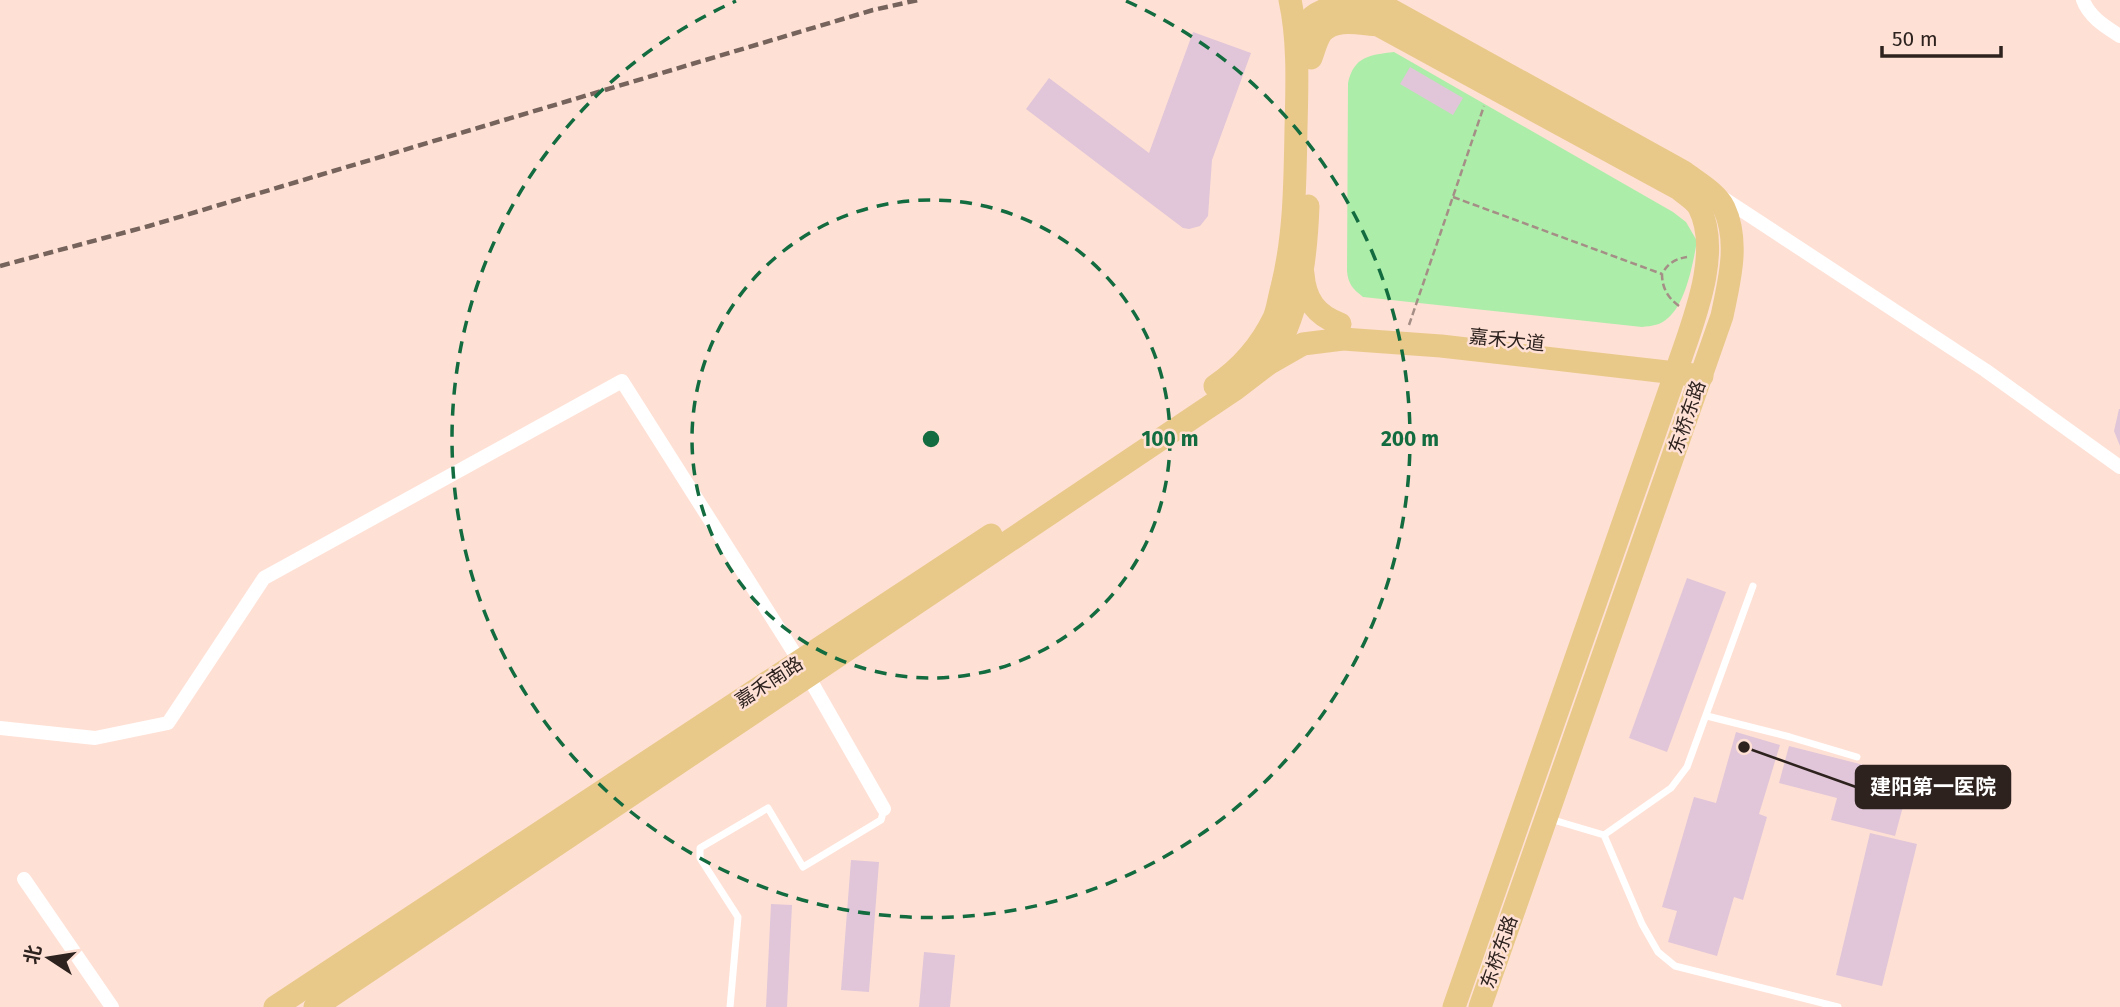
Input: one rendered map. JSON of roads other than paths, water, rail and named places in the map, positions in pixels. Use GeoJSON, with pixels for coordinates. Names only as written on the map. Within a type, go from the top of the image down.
{"type":"FeatureCollection","features":[{"type":"Feature","properties":{"kind":"main road"},"geometry":{"type":"LineString","coordinates":[[1262,356],[1274,317],[1307,237],[1312,94],[1290,0]]}},
{"type":"Feature","properties":{"kind":"main road"},"geometry":{"type":"LineString","coordinates":[[1303,56],[1308,11],[1317,13],[1339,3],[1379,11]]}},
{"type":"Feature","properties":{"kind":"main road"},"geometry":{"type":"LineString","coordinates":[[1303,56],[1331,25],[1379,11]]}},
{"type":"Feature","properties":{"kind":"main road","name":"东桥东路"},"geometry":{"type":"LineString","coordinates":[[1379,11],[1490,86],[1679,189],[1698,205],[1707,232],[1707,262],[1696,312],[1454,1007]]}},
{"type":"Feature","properties":{"kind":"main road","name":"东桥东路"},"geometry":{"type":"LineString","coordinates":[[1379,11],[1684,172],[1709,190],[1724,207],[1731,233],[1731,267],[1722,316],[1480,1007]]}},
{"type":"Feature","properties":{"kind":"main road"},"geometry":{"type":"LineString","coordinates":[[1262,356],[1280,345],[1301,285],[1294,270]]}},
{"type":"Feature","properties":{"kind":"main road"},"geometry":{"type":"LineString","coordinates":[[1294,270],[1304,290],[1324,318],[1339,332]]}},
{"type":"Feature","properties":{"kind":"main road"},"geometry":{"type":"LineString","coordinates":[[1295,302],[1308,333]]}},
{"type":"Feature","properties":{"kind":"main road","name":"嘉禾大道"},"geometry":{"type":"LineString","coordinates":[[1308,333],[1408,330],[1704,369]]}},
{"type":"Feature","properties":{"kind":"main road","name":"嘉禾大道"},"geometry":{"type":"LineString","coordinates":[[1339,332],[1441,346],[1678,365]]}},
{"type":"Feature","properties":{"kind":"main road"},"geometry":{"type":"LineString","coordinates":[[1262,356],[1308,333]]}},
{"type":"Feature","properties":{"kind":"main road"},"geometry":{"type":"LineString","coordinates":[[1234,380],[1271,345],[1308,333]]}},
{"type":"Feature","properties":{"kind":"main road","name":"嘉禾南路"},"geometry":{"type":"LineString","coordinates":[[315,1007],[1227,377],[1234,380],[1262,356]]}},
{"type":"Feature","properties":{"kind":"main road","name":"嘉禾南路"},"geometry":{"type":"LineString","coordinates":[[275,1007],[804,669]]}},
{"type":"Feature","properties":{"kind":"street"},"geometry":{"type":"LineString","coordinates":[[2083,0],[2085,6],[2102,24],[2120,36]]}},
{"type":"Feature","properties":{"kind":"street"},"geometry":{"type":"LineString","coordinates":[[1684,172],[1986,370],[2120,467]]}},
{"type":"Feature","properties":{"kind":"street"},"geometry":{"type":"LineString","coordinates":[[0,728],[95,738],[167,723],[264,578],[622,381],[804,669],[884,809]]}},
{"type":"Feature","properties":{"kind":"street"},"geometry":{"type":"LineString","coordinates":[[23,879],[112,1007]]}},
{"type":"Feature","properties":{"kind":"lane"},"geometry":{"type":"LineString","coordinates":[[1604,835],[1671,788],[1687,767],[1753,586]]}},
{"type":"Feature","properties":{"kind":"lane"},"geometry":{"type":"LineString","coordinates":[[1707,716],[1857,757]]}},
{"type":"Feature","properties":{"kind":"lane"},"geometry":{"type":"LineString","coordinates":[[730,1007],[738,917],[700,858],[700,848],[768,808],[803,867],[881,820],[884,809]]}},
{"type":"Feature","properties":{"kind":"lane"},"geometry":{"type":"LineString","coordinates":[[1546,818],[1604,835]]}},
{"type":"Feature","properties":{"kind":"lane"},"geometry":{"type":"LineString","coordinates":[[1604,835],[1642,924],[1658,952],[1675,966],[1838,1007]]}},
{"type":"Feature","properties":{"kind":"railway"},"geometry":{"type":"LineString","coordinates":[[0,266],[149,226],[873,10],[918,0]]}},
{"type":"Feature","properties":{"kind":"place","name":"建阳第一医院"},"geometry":{"type":"Point","coordinates":[1744,747]}}]}
